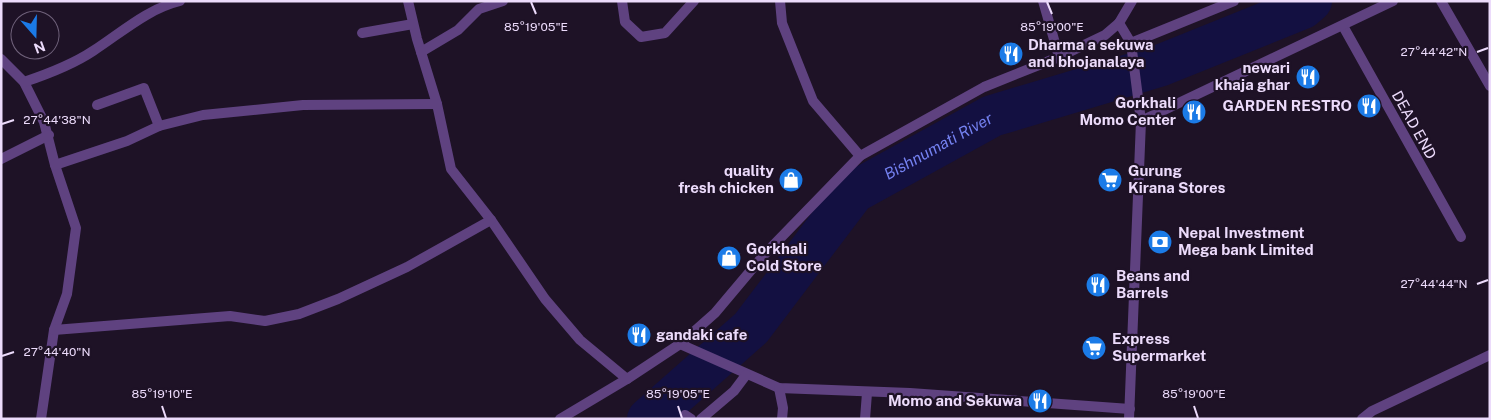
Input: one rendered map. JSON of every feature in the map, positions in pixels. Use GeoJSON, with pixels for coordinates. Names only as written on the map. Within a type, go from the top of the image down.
{"type":"FeatureCollection","features":[{"type":"Feature","properties":{"kind":"street"},"geometry":{"type":"LineString","coordinates":[[24,82],[55,72],[92,52],[161,6],[180,1]]}},
{"type":"Feature","properties":{"kind":"street"},"geometry":{"type":"LineString","coordinates":[[408,1],[437,104],[451,169],[491,220],[545,299],[580,340],[627,380]]}},
{"type":"Feature","properties":{"kind":"street"},"geometry":{"type":"LineString","coordinates":[[421,52],[458,30],[479,9],[503,1]]}},
{"type":"Feature","properties":{"kind":"street"},"geometry":{"type":"LineString","coordinates":[[622,1],[625,22],[641,36],[665,33],[694,1]]}},
{"type":"Feature","properties":{"kind":"street"},"geometry":{"type":"LineString","coordinates":[[780,1],[782,23],[813,101],[860,156]]}},
{"type":"Feature","properties":{"kind":"street"},"geometry":{"type":"LineString","coordinates":[[1043,1],[1059,57]]}},
{"type":"Feature","properties":{"kind":"street"},"geometry":{"type":"LineString","coordinates":[[560,419],[627,380],[680,344],[716,313],[763,256],[860,156],[984,87],[1059,57],[1105,34],[1119,23],[1132,1]]}},
{"type":"Feature","properties":{"kind":"street"},"geometry":{"type":"LineString","coordinates":[[1130,43],[1234,1]]}},
{"type":"Feature","properties":{"kind":"street"},"geometry":{"type":"LineString","coordinates":[[1141,121],[1393,1]]}},
{"type":"Feature","properties":{"kind":"street"},"geometry":{"type":"LineString","coordinates":[[1441,1],[1490,86]]}},
{"type":"Feature","properties":{"kind":"street"},"geometry":{"type":"LineString","coordinates":[[680,344],[743,374],[779,388],[910,393],[1130,414],[1141,121],[1130,43],[1119,23]]}},
{"type":"Feature","properties":{"kind":"street"},"geometry":{"type":"LineString","coordinates":[[362,33],[414,24]]}},
{"type":"Feature","properties":{"kind":"street","name":"DEAD END"},"geometry":{"type":"LineString","coordinates":[[1342,26],[1461,237]]}},
{"type":"Feature","properties":{"kind":"street"},"geometry":{"type":"LineString","coordinates":[[1,59],[24,82],[49,135],[55,165],[76,228],[67,294],[54,330],[41,419]]}},
{"type":"Feature","properties":{"kind":"street"},"geometry":{"type":"LineString","coordinates":[[97,105],[144,88],[160,126]]}},
{"type":"Feature","properties":{"kind":"street"},"geometry":{"type":"LineString","coordinates":[[55,165],[127,141],[160,126],[203,115],[302,104],[437,104]]}},
{"type":"Feature","properties":{"kind":"street"},"geometry":{"type":"LineString","coordinates":[[1,159],[49,135]]}},
{"type":"Feature","properties":{"kind":"street"},"geometry":{"type":"LineString","coordinates":[[54,330],[230,316],[265,321],[299,314],[338,299],[407,267],[491,220]]}},
{"type":"Feature","properties":{"kind":"street"},"geometry":{"type":"LineString","coordinates":[[1362,419],[1372,410],[1490,355]]}},
{"type":"Feature","properties":{"kind":"street"},"geometry":{"type":"LineString","coordinates":[[701,419],[734,390],[743,374]]}},
{"type":"Feature","properties":{"kind":"street"},"geometry":{"type":"LineString","coordinates":[[779,388],[783,408],[782,419]]}},
{"type":"Feature","properties":{"kind":"street"},"geometry":{"type":"LineString","coordinates":[[865,419],[867,392]]}},
{"type":"Feature","properties":{"kind":"waterway","name":"Bishnumati River"},"geometry":{"type":"LineString","coordinates":[[648,419],[751,328],[854,192],[992,116],[1159,66],[1303,8],[1311,1]]}},
{"type":"Feature","properties":{"kind":"place","name":"Dharma a sekuwa and bhojanalaya"},"geometry":{"type":"Point","coordinates":[1011,54]}},
{"type":"Feature","properties":{"kind":"place","name":"newari khaja ghar"},"geometry":{"type":"Point","coordinates":[1308,77]}},
{"type":"Feature","properties":{"kind":"place","name":"GARDEN RESTRO"},"geometry":{"type":"Point","coordinates":[1369,106]}},
{"type":"Feature","properties":{"kind":"place","name":"Gorkhali Momo Center"},"geometry":{"type":"Point","coordinates":[1194,112]}},
{"type":"Feature","properties":{"kind":"place","name":"quality fresh chicken"},"geometry":{"type":"Point","coordinates":[791,180]}},
{"type":"Feature","properties":{"kind":"place","name":"Gurung Kirana Stores"},"geometry":{"type":"Point","coordinates":[1110,180]}},
{"type":"Feature","properties":{"kind":"place","name":"Nepal Investment Mega bank Limited"},"geometry":{"type":"Point","coordinates":[1160,242]}},
{"type":"Feature","properties":{"kind":"place","name":"Gorkhali Cold Store"},"geometry":{"type":"Point","coordinates":[729,258]}},
{"type":"Feature","properties":{"kind":"place","name":"Beans and Barrels"},"geometry":{"type":"Point","coordinates":[1098,285]}},
{"type":"Feature","properties":{"kind":"place","name":"gandaki cafe"},"geometry":{"type":"Point","coordinates":[639,335]}},
{"type":"Feature","properties":{"kind":"place","name":"Express Supermarket"},"geometry":{"type":"Point","coordinates":[1094,348]}},
{"type":"Feature","properties":{"kind":"place","name":"Momo and Sekuwa"},"geometry":{"type":"Point","coordinates":[1040,401]}}]}
